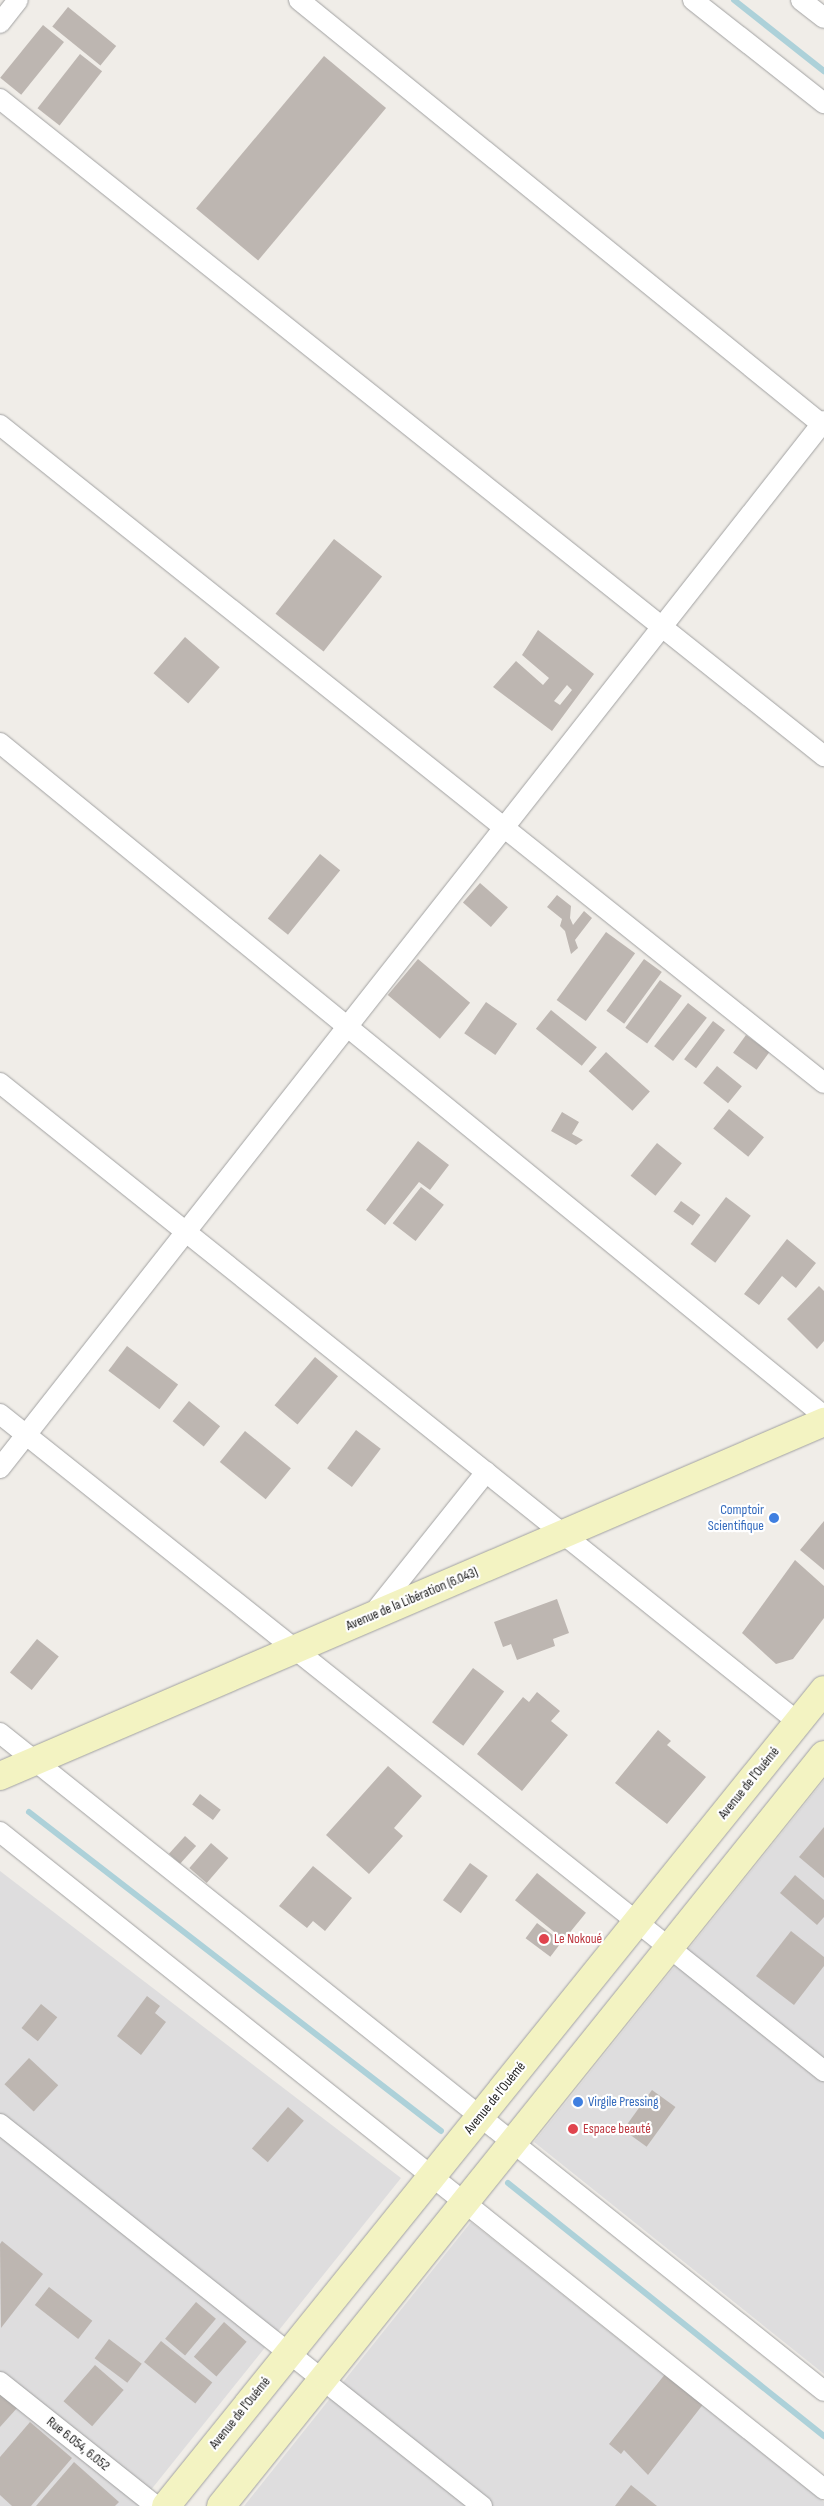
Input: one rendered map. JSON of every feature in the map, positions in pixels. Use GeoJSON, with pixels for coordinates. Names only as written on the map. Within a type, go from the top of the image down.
{"type":"FeatureCollection","features":[{"type":"Feature","properties":{"kind":"main road","name":"Avenue de la Libération (6.043)"},"geometry":{"type":"LineString","coordinates":[[0,1776],[824,1422]]}},
{"type":"Feature","properties":{"kind":"main road","name":"Avenue de l'Ouémé"},"geometry":{"type":"LineString","coordinates":[[166,2506],[824,1690]]}},
{"type":"Feature","properties":{"kind":"main road"},"geometry":{"type":"LineString","coordinates":[[221,2506],[824,1756]]}},
{"type":"Feature","properties":{"kind":"street"},"geometry":{"type":"LineString","coordinates":[[0,23],[18,0]]}},
{"type":"Feature","properties":{"kind":"street"},"geometry":{"type":"LineString","coordinates":[[0,1468],[823,424],[300,0]]}},
{"type":"Feature","properties":{"kind":"street"},"geometry":{"type":"LineString","coordinates":[[693,0],[824,103]]}},
{"type":"Feature","properties":{"kind":"street"},"geometry":{"type":"LineString","coordinates":[[801,0],[824,18]]}},
{"type":"Feature","properties":{"kind":"street"},"geometry":{"type":"LineString","coordinates":[[0,99],[661,628],[824,756]]}},
{"type":"Feature","properties":{"kind":"street"},"geometry":{"type":"LineString","coordinates":[[0,425],[505,826],[824,1083]]}},
{"type":"Feature","properties":{"kind":"street"},"geometry":{"type":"LineString","coordinates":[[0,743],[824,1416]]}},
{"type":"Feature","properties":{"kind":"street"},"geometry":{"type":"LineString","coordinates":[[0,1083],[798,1722]]}},
{"type":"Feature","properties":{"kind":"street"},"geometry":{"type":"LineString","coordinates":[[0,1414],[824,2071]]}},
{"type":"Feature","properties":{"kind":"street"},"geometry":{"type":"LineString","coordinates":[[370,1617],[486,1472]]}},
{"type":"Feature","properties":{"kind":"street"},"geometry":{"type":"LineString","coordinates":[[0,1733],[512,2144],[824,2391]]}},
{"type":"Feature","properties":{"kind":"street"},"geometry":{"type":"LineString","coordinates":[[0,1832],[824,2489]]}},
{"type":"Feature","properties":{"kind":"street"},"geometry":{"type":"LineString","coordinates":[[0,2124],[289,2353],[324,2378],[482,2506]]}},
{"type":"Feature","properties":{"kind":"street","name":"Rue 6.054, 6.052"},"geometry":{"type":"LineString","coordinates":[[0,2382],[156,2506]]}},
{"type":"Feature","properties":{"kind":"shaded area"},"geometry":{"type":"Polygon","coordinates":[[[824,1780],[824,2374],[534,2142],[824,1780]]]}},
{"type":"Feature","properties":{"kind":"shaded area"},"geometry":{"type":"Polygon","coordinates":[[[0,1871],[401,2178],[138,2506],[0,2506],[0,1871]]]}},
{"type":"Feature","properties":{"kind":"shaded area"},"geometry":{"type":"Polygon","coordinates":[[[471,2222],[824,2502],[824,2506],[244,2506],[471,2222]]]}},
{"type":"Feature","properties":{"kind":"building"},"geometry":{"type":"Polygon","coordinates":[[[68,7],[116,46],[100,65],[52,26],[68,7]]]}},
{"type":"Feature","properties":{"kind":"building"},"geometry":{"type":"Polygon","coordinates":[[[43,25],[64,42],[21,95],[0,78],[43,25]]]}},
{"type":"Feature","properties":{"kind":"building"},"geometry":{"type":"Polygon","coordinates":[[[80,54],[102,71],[60,126],[38,108],[80,54]]]}},
{"type":"Feature","properties":{"kind":"building"},"geometry":{"type":"Polygon","coordinates":[[[324,56],[386,108],[258,261],[196,208],[324,56]]]}},
{"type":"Feature","properties":{"kind":"building"},"geometry":{"type":"Polygon","coordinates":[[[334,539],[382,577],[324,651],[276,614],[334,539]]]}},
{"type":"Feature","properties":{"kind":"building"},"geometry":{"type":"Polygon","coordinates":[[[538,630],[594,674],[552,731],[493,687],[516,661],[543,685],[549,678],[522,655],[538,630]],[[567,685],[554,701],[560,705],[572,690],[567,685]]]}},
{"type":"Feature","properties":{"kind":"building"},"geometry":{"type":"Polygon","coordinates":[[[185,637],[220,667],[188,703],[154,673],[185,637]]]}},
{"type":"Feature","properties":{"kind":"building"},"geometry":{"type":"Polygon","coordinates":[[[320,854],[340,870],[288,935],[268,919],[320,854]]]}},
{"type":"Feature","properties":{"kind":"building"},"geometry":{"type":"Polygon","coordinates":[[[480,883],[508,907],[491,927],[463,903],[480,883]]]}},
{"type":"Feature","properties":{"kind":"building"},"geometry":{"type":"Polygon","coordinates":[[[557,895],[571,906],[570,918],[573,925],[584,911],[592,918],[575,940],[578,948],[571,954],[565,931],[560,926],[562,919],[547,907],[557,895]]]}},
{"type":"Feature","properties":{"kind":"building"},"geometry":{"type":"Polygon","coordinates":[[[606,932],[635,953],[586,1021],[557,1000],[606,932]]]}},
{"type":"Feature","properties":{"kind":"building"},"geometry":{"type":"Polygon","coordinates":[[[418,959],[470,1003],[440,1039],[388,995],[418,959]]]}},
{"type":"Feature","properties":{"kind":"building"},"geometry":{"type":"Polygon","coordinates":[[[644,959],[662,972],[624,1024],[606,1011],[644,959]]]}},
{"type":"Feature","properties":{"kind":"building"},"geometry":{"type":"Polygon","coordinates":[[[660,980],[682,996],[647,1044],[625,1028],[660,980]]]}},
{"type":"Feature","properties":{"kind":"building"},"geometry":{"type":"Polygon","coordinates":[[[486,1002],[517,1024],[495,1055],[464,1033],[486,1002]]]}},
{"type":"Feature","properties":{"kind":"building"},"geometry":{"type":"Polygon","coordinates":[[[688,1003],[707,1018],[673,1061],[654,1046],[688,1003]]]}},
{"type":"Feature","properties":{"kind":"building"},"geometry":{"type":"Polygon","coordinates":[[[551,1010],[597,1047],[582,1066],[536,1029],[551,1010]]]}},
{"type":"Feature","properties":{"kind":"building"},"geometry":{"type":"Polygon","coordinates":[[[713,1021],[725,1030],[696,1068],[684,1059],[713,1021]]]}},
{"type":"Feature","properties":{"kind":"building"},"geometry":{"type":"Polygon","coordinates":[[[746,1035],[769,1052],[757,1070],[733,1053],[746,1035]]]}},
{"type":"Feature","properties":{"kind":"building"},"geometry":{"type":"Polygon","coordinates":[[[606,1052],[650,1091],[632,1111],[589,1071],[606,1052]]]}},
{"type":"Feature","properties":{"kind":"building"},"geometry":{"type":"Polygon","coordinates":[[[717,1066],[742,1086],[728,1103],[703,1083],[717,1066]]]}},
{"type":"Feature","properties":{"kind":"building"},"geometry":{"type":"Polygon","coordinates":[[[729,1109],[764,1137],[748,1157],[713,1128],[729,1109]]]}},
{"type":"Feature","properties":{"kind":"building"},"geometry":{"type":"Polygon","coordinates":[[[562,1112],[579,1122],[572,1134],[583,1140],[576,1145],[551,1131],[562,1112]]]}},
{"type":"Feature","properties":{"kind":"building"},"geometry":{"type":"Polygon","coordinates":[[[418,1141],[449,1165],[430,1190],[419,1182],[385,1225],[366,1210],[418,1141]]]}},
{"type":"Feature","properties":{"kind":"building"},"geometry":{"type":"Polygon","coordinates":[[[657,1143],[682,1163],[655,1196],[631,1176],[657,1143]]]}},
{"type":"Feature","properties":{"kind":"building"},"geometry":{"type":"Polygon","coordinates":[[[421,1187],[444,1205],[416,1241],[393,1223],[421,1187]]]}},
{"type":"Feature","properties":{"kind":"building"},"geometry":{"type":"Polygon","coordinates":[[[726,1197],[751,1216],[715,1263],[690,1244],[726,1197]]]}},
{"type":"Feature","properties":{"kind":"building"},"geometry":{"type":"Polygon","coordinates":[[[681,1201],[700,1215],[693,1226],[673,1212],[681,1201]]]}},
{"type":"Feature","properties":{"kind":"building"},"geometry":{"type":"Polygon","coordinates":[[[787,1239],[816,1263],[796,1288],[782,1276],[759,1305],[744,1294],[787,1239]]]}},
{"type":"Feature","properties":{"kind":"building"},"geometry":{"type":"Polygon","coordinates":[[[819,1286],[824,1291],[824,1341],[817,1349],[787,1319],[819,1286]]]}},
{"type":"Feature","properties":{"kind":"building"},"geometry":{"type":"Polygon","coordinates":[[[127,1346],[178,1385],[159,1409],[108,1371],[127,1346]]]}},
{"type":"Feature","properties":{"kind":"building"},"geometry":{"type":"Polygon","coordinates":[[[315,1357],[338,1376],[297,1425],[275,1405],[315,1357]]]}},
{"type":"Feature","properties":{"kind":"building"},"geometry":{"type":"Polygon","coordinates":[[[189,1401],[220,1426],[204,1446],[173,1421],[189,1401]]]}},
{"type":"Feature","properties":{"kind":"building"},"geometry":{"type":"Polygon","coordinates":[[[356,1430],[381,1449],[352,1487],[327,1468],[356,1430]]]}},
{"type":"Feature","properties":{"kind":"building"},"geometry":{"type":"Polygon","coordinates":[[[245,1431],[291,1468],[266,1499],[220,1462],[245,1431]]]}},
{"type":"Feature","properties":{"kind":"building"},"geometry":{"type":"Polygon","coordinates":[[[824,1521],[824,1570],[800,1550],[824,1521]]]}},
{"type":"Feature","properties":{"kind":"building"},"geometry":{"type":"Polygon","coordinates":[[[795,1560],[824,1586],[824,1618],[793,1659],[776,1664],[742,1633],[795,1560]]]}},
{"type":"Feature","properties":{"kind":"building"},"geometry":{"type":"Polygon","coordinates":[[[557,1599],[569,1633],[553,1639],[555,1646],[517,1660],[511,1644],[503,1647],[494,1622],[557,1599]]]}},
{"type":"Feature","properties":{"kind":"building"},"geometry":{"type":"Polygon","coordinates":[[[37,1639],[59,1657],[32,1690],[10,1672],[37,1639]]]}},
{"type":"Feature","properties":{"kind":"building"},"geometry":{"type":"Polygon","coordinates":[[[473,1668],[504,1691],[463,1746],[432,1722],[473,1668]]]}},
{"type":"Feature","properties":{"kind":"building"},"geometry":{"type":"Polygon","coordinates":[[[537,1692],[560,1711],[551,1721],[568,1735],[522,1791],[477,1754],[523,1697],[529,1702],[537,1692]]]}},
{"type":"Feature","properties":{"kind":"building"},"geometry":{"type":"Polygon","coordinates":[[[658,1730],[671,1741],[667,1745],[706,1777],[667,1824],[615,1783],[658,1730]]]}},
{"type":"Feature","properties":{"kind":"building"},"geometry":{"type":"Polygon","coordinates":[[[388,1766],[422,1796],[394,1828],[403,1836],[369,1874],[326,1835],[388,1766]]]}},
{"type":"Feature","properties":{"kind":"building"},"geometry":{"type":"Polygon","coordinates":[[[200,1794],[221,1810],[213,1820],[192,1804],[200,1794]]]}},
{"type":"Feature","properties":{"kind":"building"},"geometry":{"type":"Polygon","coordinates":[[[824,1827],[824,1878],[799,1857],[824,1827]]]}},
{"type":"Feature","properties":{"kind":"building"},"geometry":{"type":"Polygon","coordinates":[[[185,1836],[196,1846],[180,1864],[169,1854],[185,1836]]]}},
{"type":"Feature","properties":{"kind":"building"},"geometry":{"type":"Polygon","coordinates":[[[211,1843],[228,1858],[207,1883],[189,1868],[211,1843]]]}},
{"type":"Feature","properties":{"kind":"building"},"geometry":{"type":"Polygon","coordinates":[[[470,1863],[488,1876],[461,1913],[443,1900],[470,1863]]]}},
{"type":"Feature","properties":{"kind":"building"},"geometry":{"type":"Polygon","coordinates":[[[313,1866],[352,1898],[325,1931],[313,1921],[307,1928],[279,1906],[313,1866]]]}},
{"type":"Feature","properties":{"kind":"building"},"geometry":{"type":"Polygon","coordinates":[[[537,1873],[586,1913],[564,1940],[515,1900],[537,1873]]]}},
{"type":"Feature","properties":{"kind":"building"},"geometry":{"type":"Polygon","coordinates":[[[795,1875],[824,1900],[824,1917],[817,1925],[780,1893],[795,1875]]]}},
{"type":"Feature","properties":{"kind":"building"},"geometry":{"type":"Polygon","coordinates":[[[537,1923],[562,1942],[550,1957],[526,1938],[537,1923]]]}},
{"type":"Feature","properties":{"kind":"building"},"geometry":{"type":"Polygon","coordinates":[[[791,1931],[824,1957],[824,1966],[794,2005],[756,1976],[791,1931]]]}},
{"type":"Feature","properties":{"kind":"building"},"geometry":{"type":"Polygon","coordinates":[[[147,1996],[160,2006],[155,2013],[166,2022],[141,2055],[117,2036],[147,1996]]]}},
{"type":"Feature","properties":{"kind":"building"},"geometry":{"type":"Polygon","coordinates":[[[41,2004],[57,2017],[38,2041],[21,2028],[41,2004]]]}},
{"type":"Feature","properties":{"kind":"building"},"geometry":{"type":"Polygon","coordinates":[[[29,2058],[58,2085],[34,2112],[4,2084],[29,2058]]]}},
{"type":"Feature","properties":{"kind":"building"},"geometry":{"type":"Polygon","coordinates":[[[652,2090],[675,2107],[647,2147],[623,2130],[652,2090]]]}},
{"type":"Feature","properties":{"kind":"building"},"geometry":{"type":"Polygon","coordinates":[[[288,2107],[304,2121],[268,2162],[252,2149],[288,2107]]]}},
{"type":"Feature","properties":{"kind":"building"},"geometry":{"type":"Polygon","coordinates":[[[2,2241],[43,2274],[1,2328],[0,2244],[2,2241]]]}},
{"type":"Feature","properties":{"kind":"building"},"geometry":{"type":"Polygon","coordinates":[[[49,2287],[92,2321],[78,2339],[35,2305],[49,2287]]]}},
{"type":"Feature","properties":{"kind":"building"},"geometry":{"type":"Polygon","coordinates":[[[196,2302],[216,2319],[185,2355],[165,2339],[196,2302]]]}},
{"type":"Feature","properties":{"kind":"building"},"geometry":{"type":"Polygon","coordinates":[[[224,2322],[247,2342],[216,2376],[194,2357],[224,2322]]]}},
{"type":"Feature","properties":{"kind":"building"},"geometry":{"type":"Polygon","coordinates":[[[109,2339],[142,2364],[127,2383],[95,2358],[109,2339]]]}},
{"type":"Feature","properties":{"kind":"building"},"geometry":{"type":"Polygon","coordinates":[[[161,2341],[212,2383],[195,2404],[144,2362],[161,2341]]]}},
{"type":"Feature","properties":{"kind":"building"},"geometry":{"type":"Polygon","coordinates":[[[95,2365],[124,2390],[92,2426],[64,2401],[95,2365]]]}},
{"type":"Feature","properties":{"kind":"building"},"geometry":{"type":"Polygon","coordinates":[[[670,2368],[708,2398],[648,2475],[624,2450],[621,2454],[609,2444],[670,2368]]]}},
{"type":"Feature","properties":{"kind":"building"},"geometry":{"type":"Polygon","coordinates":[[[0,2391],[18,2407],[0,2427],[0,2391]]]}},
{"type":"Feature","properties":{"kind":"building"},"geometry":{"type":"Polygon","coordinates":[[[30,2422],[72,2458],[31,2506],[12,2506],[0,2495],[0,2457],[30,2422]]]}},
{"type":"Feature","properties":{"kind":"building"},"geometry":{"type":"Polygon","coordinates":[[[74,2462],[119,2502],[115,2506],[36,2506],[74,2462]]]}},
{"type":"Feature","properties":{"kind":"building"},"geometry":{"type":"Polygon","coordinates":[[[631,2485],[657,2506],[615,2506],[631,2485]]]}},
{"type":"Feature","properties":{"kind":"waterway"},"geometry":{"type":"LineString","coordinates":[[734,0],[824,71]]}},
{"type":"Feature","properties":{"kind":"waterway"},"geometry":{"type":"LineString","coordinates":[[29,1812],[441,2131]]}},
{"type":"Feature","properties":{"kind":"waterway"},"geometry":{"type":"LineString","coordinates":[[508,2183],[824,2436]]}},
{"type":"Feature","properties":{"kind":"place","name":"Comptoir Scientifique"},"geometry":{"type":"Point","coordinates":[774,1518]}},
{"type":"Feature","properties":{"kind":"place","name":"Le Nokoué"},"geometry":{"type":"Point","coordinates":[544,1939]}},
{"type":"Feature","properties":{"kind":"place","name":"Virgile Pressing"},"geometry":{"type":"Point","coordinates":[578,2102]}},
{"type":"Feature","properties":{"kind":"place","name":"Espace beauté"},"geometry":{"type":"Point","coordinates":[573,2129]}}]}
